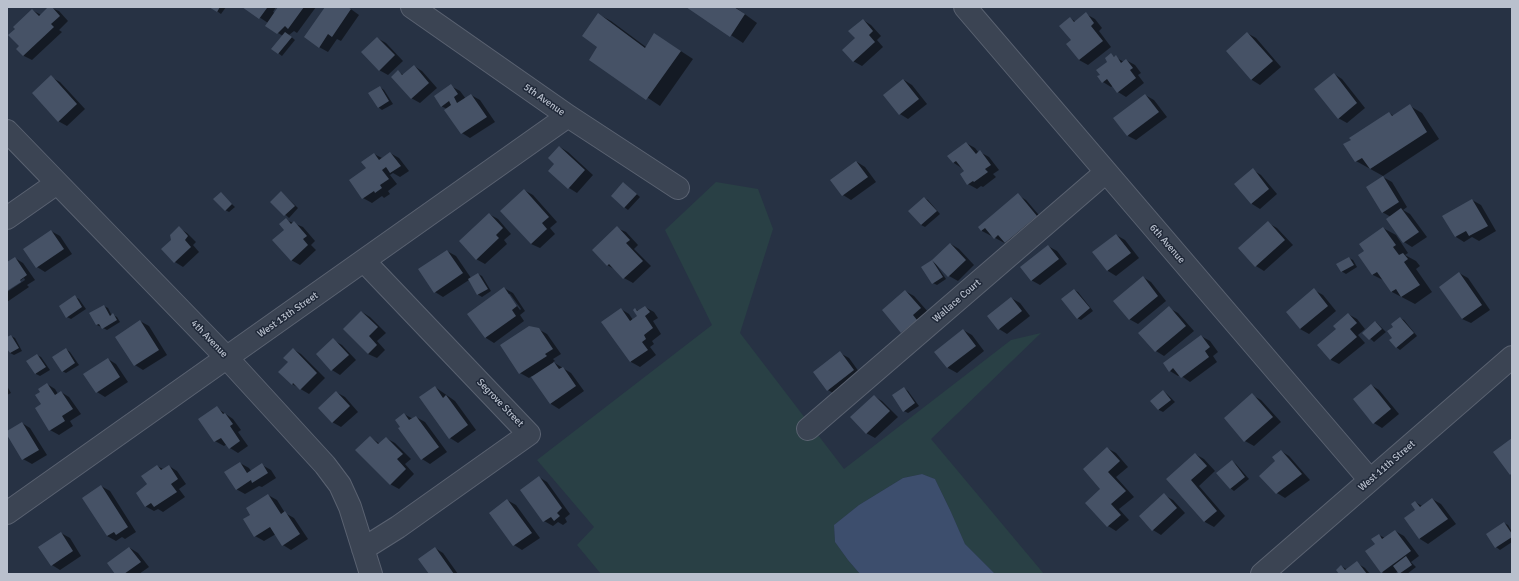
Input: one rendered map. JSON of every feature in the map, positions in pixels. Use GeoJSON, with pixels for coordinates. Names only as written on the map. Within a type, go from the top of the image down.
{"type":"FeatureCollection","features":[{"type":"Feature","properties":{"kind":"street","name":"5th Avenue"},"geometry":{"type":"LineString","coordinates":[[412,7],[568,116],[678,188]]}},
{"type":"Feature","properties":{"kind":"street","name":"6th Avenue"},"geometry":{"type":"LineString","coordinates":[[965,7],[1370,480]]}},
{"type":"Feature","properties":{"kind":"street","name":"West 13th Street"},"geometry":{"type":"LineString","coordinates":[[7,513],[568,116]]}},
{"type":"Feature","properties":{"kind":"street","name":"4th Avenue"},"geometry":{"type":"LineString","coordinates":[[7,131],[227,358],[325,465],[336,480],[350,507],[371,574]]}},
{"type":"Feature","properties":{"kind":"street","name":"Wallace Court"},"geometry":{"type":"LineString","coordinates":[[808,429],[1106,172]]}},
{"type":"Feature","properties":{"kind":"street"},"geometry":{"type":"LineString","coordinates":[[7,218],[57,183]]}},
{"type":"Feature","properties":{"kind":"street","name":"Segrove Street"},"geometry":{"type":"LineString","coordinates":[[363,549],[398,528],[529,434],[364,261]]}},
{"type":"Feature","properties":{"kind":"street","name":"West 11th Street"},"geometry":{"type":"LineString","coordinates":[[1262,574],[1512,357]]}},
{"type":"Feature","properties":{"kind":"green space"},"geometry":{"type":"Polygon","coordinates":[[[716,182],[758,189],[773,229],[740,333],[844,469],[1011,340],[1041,333],[931,439],[1044,574],[995,574],[965,544],[935,479],[922,474],[903,478],[859,505],[834,525],[835,542],[860,574],[601,574],[577,545],[594,527],[537,460],[712,325],[665,230],[716,182]]]}},
{"type":"Feature","properties":{"kind":"water"},"geometry":{"type":"Polygon","coordinates":[[[922,474],[935,479],[965,544],[995,574],[860,574],[848,560],[835,542],[834,525],[859,505],[903,478],[922,474]]]}},
{"type":"Feature","properties":{"kind":"building"},"geometry":{"type":"Polygon","coordinates":[[[48,7],[52,7],[60,16],[51,24],[54,27],[23,56],[16,49],[19,46],[8,35],[15,29],[13,27],[32,9],[39,16],[48,7]]]}},
{"type":"Feature","properties":{"kind":"building"},"geometry":{"type":"Polygon","coordinates":[[[209,7],[220,7],[217,12],[209,7]]]}},
{"type":"Feature","properties":{"kind":"building"},"geometry":{"type":"Polygon","coordinates":[[[242,7],[266,7],[267,8],[259,19],[242,7]]]}},
{"type":"Feature","properties":{"kind":"building"},"geometry":{"type":"Polygon","coordinates":[[[278,7],[304,7],[288,29],[285,26],[277,34],[265,26],[278,7]]]}},
{"type":"Feature","properties":{"kind":"building"},"geometry":{"type":"Polygon","coordinates":[[[325,7],[348,7],[351,9],[332,37],[328,34],[319,48],[304,37],[325,7]]]}},
{"type":"Feature","properties":{"kind":"building"},"geometry":{"type":"Polygon","coordinates":[[[686,7],[734,7],[745,14],[730,37],[686,7]]]}},
{"type":"Feature","properties":{"kind":"building"},"geometry":{"type":"Polygon","coordinates":[[[1086,12],[1094,23],[1091,26],[1103,41],[1079,60],[1066,44],[1071,40],[1059,26],[1070,17],[1074,22],[1086,12]]]}},
{"type":"Feature","properties":{"kind":"building"},"geometry":{"type":"Polygon","coordinates":[[[598,13],[645,48],[654,33],[681,51],[646,100],[589,60],[597,47],[582,36],[598,13]]]}},
{"type":"Feature","properties":{"kind":"building"},"geometry":{"type":"Polygon","coordinates":[[[863,19],[873,31],[869,35],[875,42],[853,62],[842,50],[855,38],[848,31],[863,19]]]}},
{"type":"Feature","properties":{"kind":"building"},"geometry":{"type":"Polygon","coordinates":[[[285,32],[292,37],[278,54],[271,49],[285,32]]]}},
{"type":"Feature","properties":{"kind":"building"},"geometry":{"type":"Polygon","coordinates":[[[1247,32],[1273,61],[1251,80],[1226,51],[1247,32]]]}},
{"type":"Feature","properties":{"kind":"building"},"geometry":{"type":"Polygon","coordinates":[[[377,37],[395,55],[379,71],[361,52],[377,37]]]}},
{"type":"Feature","properties":{"kind":"building"},"geometry":{"type":"Polygon","coordinates":[[[1111,53],[1114,57],[1116,55],[1121,63],[1126,59],[1133,68],[1130,70],[1136,78],[1117,93],[1107,79],[1102,83],[1097,76],[1100,75],[1096,70],[1107,62],[1105,58],[1111,53]]]}},
{"type":"Feature","properties":{"kind":"building"},"geometry":{"type":"Polygon","coordinates":[[[414,65],[429,83],[411,99],[391,77],[398,70],[402,75],[414,65]]]}},
{"type":"Feature","properties":{"kind":"building"},"geometry":{"type":"Polygon","coordinates":[[[1334,73],[1357,103],[1338,119],[1314,89],[1334,73]]]}},
{"type":"Feature","properties":{"kind":"building"},"geometry":{"type":"Polygon","coordinates":[[[51,75],[77,104],[58,122],[32,93],[51,75]]]}},
{"type":"Feature","properties":{"kind":"building"},"geometry":{"type":"Polygon","coordinates":[[[903,79],[919,99],[899,115],[883,95],[903,79]]]}},
{"type":"Feature","properties":{"kind":"building"},"geometry":{"type":"Polygon","coordinates":[[[451,84],[458,94],[454,97],[457,103],[471,94],[487,117],[461,134],[444,110],[451,105],[449,101],[441,107],[434,96],[451,84]]]}},
{"type":"Feature","properties":{"kind":"building"},"geometry":{"type":"Polygon","coordinates":[[[380,86],[389,101],[378,108],[368,93],[380,86]]]}},
{"type":"Feature","properties":{"kind":"building"},"geometry":{"type":"Polygon","coordinates":[[[1145,94],[1159,112],[1127,136],[1113,118],[1145,94]]]}},
{"type":"Feature","properties":{"kind":"building"},"geometry":{"type":"Polygon","coordinates":[[[1410,104],[1427,132],[1370,169],[1362,158],[1355,162],[1343,144],[1351,140],[1349,138],[1389,112],[1392,116],[1410,104]]]}},
{"type":"Feature","properties":{"kind":"building"},"geometry":{"type":"Polygon","coordinates":[[[966,142],[976,154],[980,150],[991,165],[985,169],[988,172],[967,185],[960,174],[964,171],[956,161],[953,163],[947,156],[966,142]]]}},
{"type":"Feature","properties":{"kind":"building"},"geometry":{"type":"Polygon","coordinates":[[[559,146],[585,170],[568,189],[548,171],[554,164],[548,158],[559,146]]]}},
{"type":"Feature","properties":{"kind":"building"},"geometry":{"type":"Polygon","coordinates":[[[390,152],[401,166],[390,173],[386,167],[382,170],[389,179],[380,185],[382,188],[375,193],[374,191],[362,199],[349,180],[366,168],[361,162],[374,153],[379,160],[390,152]]]}},
{"type":"Feature","properties":{"kind":"building"},"geometry":{"type":"Polygon","coordinates":[[[856,161],[868,177],[842,196],[830,180],[856,161]]]}},
{"type":"Feature","properties":{"kind":"building"},"geometry":{"type":"Polygon","coordinates":[[[1253,168],[1269,189],[1251,204],[1234,184],[1253,168]]]}},
{"type":"Feature","properties":{"kind":"building"},"geometry":{"type":"Polygon","coordinates":[[[1383,176],[1399,202],[1382,213],[1366,187],[1383,176]]]}},
{"type":"Feature","properties":{"kind":"building"},"geometry":{"type":"Polygon","coordinates":[[[623,182],[637,194],[624,208],[611,196],[623,182]]]}},
{"type":"Feature","properties":{"kind":"building"},"geometry":{"type":"Polygon","coordinates":[[[524,189],[549,217],[542,223],[547,229],[531,244],[500,211],[524,189]]]}},
{"type":"Feature","properties":{"kind":"building"},"geometry":{"type":"Polygon","coordinates":[[[281,191],[295,206],[284,216],[270,202],[281,191]]]}},
{"type":"Feature","properties":{"kind":"building"},"geometry":{"type":"Polygon","coordinates":[[[221,192],[232,204],[225,211],[213,199],[221,192]]]}},
{"type":"Feature","properties":{"kind":"building"},"geometry":{"type":"Polygon","coordinates":[[[1018,193],[1037,216],[1005,243],[998,235],[994,239],[985,228],[981,231],[978,227],[1018,193]]]}},
{"type":"Feature","properties":{"kind":"building"},"geometry":{"type":"Polygon","coordinates":[[[924,197],[937,211],[921,225],[908,211],[924,197]]]}},
{"type":"Feature","properties":{"kind":"building"},"geometry":{"type":"Polygon","coordinates":[[[1472,199],[1488,226],[1469,236],[1466,231],[1455,237],[1442,216],[1472,199]]]}},
{"type":"Feature","properties":{"kind":"building"},"geometry":{"type":"Polygon","coordinates":[[[1401,208],[1419,232],[1403,243],[1386,219],[1401,208]]]}},
{"type":"Feature","properties":{"kind":"building"},"geometry":{"type":"Polygon","coordinates":[[[489,213],[503,228],[496,235],[499,238],[476,260],[459,241],[489,213]]]}},
{"type":"Feature","properties":{"kind":"building"},"geometry":{"type":"Polygon","coordinates":[[[286,218],[291,224],[294,221],[307,236],[303,239],[308,245],[291,261],[272,240],[284,230],[279,224],[286,218]]]}},
{"type":"Feature","properties":{"kind":"building"},"geometry":{"type":"Polygon","coordinates":[[[1268,221],[1285,240],[1255,267],[1238,248],[1268,221]]]}},
{"type":"Feature","properties":{"kind":"building"},"geometry":{"type":"Polygon","coordinates":[[[179,226],[188,236],[185,240],[191,247],[174,263],[161,249],[171,240],[170,235],[179,226]]]}},
{"type":"Feature","properties":{"kind":"building"},"geometry":{"type":"Polygon","coordinates":[[[617,226],[630,240],[626,243],[643,261],[623,279],[609,264],[607,266],[592,250],[617,226]]]}},
{"type":"Feature","properties":{"kind":"building"},"geometry":{"type":"Polygon","coordinates":[[[1383,227],[1396,245],[1393,247],[1399,255],[1403,253],[1408,259],[1404,262],[1420,285],[1401,297],[1396,289],[1391,292],[1377,272],[1372,275],[1358,255],[1364,251],[1359,244],[1383,227]]]}},
{"type":"Feature","properties":{"kind":"building"},"geometry":{"type":"Polygon","coordinates":[[[51,230],[64,249],[36,268],[23,249],[51,230]]]}},
{"type":"Feature","properties":{"kind":"building"},"geometry":{"type":"Polygon","coordinates":[[[1116,234],[1131,253],[1107,271],[1092,252],[1116,234]]]}},
{"type":"Feature","properties":{"kind":"building"},"geometry":{"type":"Polygon","coordinates":[[[950,243],[966,260],[948,277],[932,260],[950,243]]]}},
{"type":"Feature","properties":{"kind":"building"},"geometry":{"type":"Polygon","coordinates":[[[1048,245],[1059,259],[1031,281],[1020,267],[1048,245]]]}},
{"type":"Feature","properties":{"kind":"building"},"geometry":{"type":"Polygon","coordinates":[[[447,250],[463,273],[434,293],[418,269],[447,250]]]}},
{"type":"Feature","properties":{"kind":"building"},"geometry":{"type":"Polygon","coordinates":[[[15,257],[27,275],[20,280],[21,282],[7,291],[7,262],[15,257]]]}},
{"type":"Feature","properties":{"kind":"building"},"geometry":{"type":"Polygon","coordinates":[[[1349,257],[1354,265],[1341,272],[1336,264],[1349,257]]]}},
{"type":"Feature","properties":{"kind":"building"},"geometry":{"type":"Polygon","coordinates":[[[932,260],[943,277],[932,284],[921,267],[932,260]]]}},
{"type":"Feature","properties":{"kind":"building"},"geometry":{"type":"Polygon","coordinates":[[[1459,272],[1482,305],[1462,319],[1439,287],[1459,272]]]}},
{"type":"Feature","properties":{"kind":"building"},"geometry":{"type":"Polygon","coordinates":[[[478,273],[488,289],[477,295],[468,279],[478,273]]]}},
{"type":"Feature","properties":{"kind":"building"},"geometry":{"type":"Polygon","coordinates":[[[1143,276],[1158,296],[1129,320],[1113,301],[1143,276]]]}},
{"type":"Feature","properties":{"kind":"building"},"geometry":{"type":"Polygon","coordinates":[[[504,287],[517,306],[512,310],[516,316],[485,338],[467,314],[504,287]]]}},
{"type":"Feature","properties":{"kind":"building"},"geometry":{"type":"Polygon","coordinates":[[[1314,288],[1328,306],[1300,329],[1286,312],[1314,288]]]}},
{"type":"Feature","properties":{"kind":"building"},"geometry":{"type":"Polygon","coordinates":[[[1074,289],[1090,308],[1077,319],[1061,299],[1074,289]]]}},
{"type":"Feature","properties":{"kind":"building"},"geometry":{"type":"Polygon","coordinates":[[[905,290],[921,308],[913,315],[917,320],[901,333],[882,310],[905,290]]]}},
{"type":"Feature","properties":{"kind":"building"},"geometry":{"type":"Polygon","coordinates":[[[75,295],[82,307],[66,318],[59,306],[75,295]]]}},
{"type":"Feature","properties":{"kind":"building"},"geometry":{"type":"Polygon","coordinates":[[[1011,297],[1022,311],[998,330],[987,316],[1011,297]]]}},
{"type":"Feature","properties":{"kind":"building"},"geometry":{"type":"Polygon","coordinates":[[[104,305],[110,316],[113,313],[117,320],[102,329],[99,324],[96,325],[89,313],[104,305]]]}},
{"type":"Feature","properties":{"kind":"building"},"geometry":{"type":"Polygon","coordinates":[[[645,306],[650,312],[645,316],[653,328],[644,335],[646,339],[642,342],[648,350],[630,362],[601,322],[621,308],[630,321],[637,316],[633,310],[635,308],[637,311],[645,306]]]}},
{"type":"Feature","properties":{"kind":"building"},"geometry":{"type":"Polygon","coordinates":[[[1169,306],[1186,326],[1155,352],[1138,333],[1169,306]]]}},
{"type":"Feature","properties":{"kind":"building"},"geometry":{"type":"Polygon","coordinates":[[[361,311],[378,327],[369,336],[377,345],[368,354],[343,329],[361,311]]]}},
{"type":"Feature","properties":{"kind":"building"},"geometry":{"type":"Polygon","coordinates":[[[1348,313],[1357,323],[1350,329],[1357,337],[1330,360],[1317,345],[1336,329],[1333,326],[1348,313]]]}},
{"type":"Feature","properties":{"kind":"building"},"geometry":{"type":"Polygon","coordinates":[[[1400,317],[1414,333],[1396,348],[1389,340],[1392,338],[1387,331],[1393,327],[1391,324],[1400,317]]]}},
{"type":"Feature","properties":{"kind":"building"},"geometry":{"type":"Polygon","coordinates":[[[140,320],[159,350],[134,366],[115,337],[140,320]]]}},
{"type":"Feature","properties":{"kind":"building"},"geometry":{"type":"Polygon","coordinates":[[[1375,321],[1382,329],[1369,340],[1362,333],[1375,321]]]}},
{"type":"Feature","properties":{"kind":"building"},"geometry":{"type":"Polygon","coordinates":[[[529,326],[539,328],[553,349],[545,354],[547,356],[519,374],[500,345],[529,326]]]}},
{"type":"Feature","properties":{"kind":"building"},"geometry":{"type":"Polygon","coordinates":[[[963,329],[976,346],[947,368],[934,352],[963,329]]]}},
{"type":"Feature","properties":{"kind":"building"},"geometry":{"type":"Polygon","coordinates":[[[11,335],[19,348],[10,353],[7,349],[7,337],[11,335]]]}},
{"type":"Feature","properties":{"kind":"building"},"geometry":{"type":"Polygon","coordinates":[[[1201,335],[1210,347],[1205,351],[1209,357],[1181,378],[1173,368],[1169,372],[1163,363],[1201,335]]]}},
{"type":"Feature","properties":{"kind":"building"},"geometry":{"type":"Polygon","coordinates":[[[333,338],[349,355],[331,371],[316,354],[333,338]]]}},
{"type":"Feature","properties":{"kind":"building"},"geometry":{"type":"Polygon","coordinates":[[[66,348],[75,363],[62,372],[52,357],[66,348]]]}},
{"type":"Feature","properties":{"kind":"building"},"geometry":{"type":"Polygon","coordinates":[[[293,348],[317,373],[300,390],[278,372],[288,362],[283,358],[293,348]]]}},
{"type":"Feature","properties":{"kind":"building"},"geometry":{"type":"Polygon","coordinates":[[[840,351],[854,370],[827,391],[813,372],[840,351]]]}},
{"type":"Feature","properties":{"kind":"building"},"geometry":{"type":"Polygon","coordinates":[[[37,354],[46,367],[35,374],[26,361],[37,354]]]}},
{"type":"Feature","properties":{"kind":"building"},"geometry":{"type":"Polygon","coordinates":[[[108,358],[120,377],[96,393],[83,374],[108,358]]]}},
{"type":"Feature","properties":{"kind":"building"},"geometry":{"type":"Polygon","coordinates":[[[554,362],[559,369],[563,367],[576,386],[550,404],[531,377],[554,362]]]}},
{"type":"Feature","properties":{"kind":"building"},"geometry":{"type":"Polygon","coordinates":[[[47,383],[55,395],[61,391],[73,409],[62,416],[65,421],[49,431],[35,408],[41,404],[35,395],[40,392],[38,389],[47,383]]]}},
{"type":"Feature","properties":{"kind":"building"},"geometry":{"type":"Polygon","coordinates":[[[1371,384],[1391,409],[1373,424],[1353,399],[1371,384]]]}},
{"type":"Feature","properties":{"kind":"building"},"geometry":{"type":"Polygon","coordinates":[[[435,386],[443,398],[446,395],[468,425],[449,439],[419,397],[435,386]]]}},
{"type":"Feature","properties":{"kind":"building"},"geometry":{"type":"Polygon","coordinates":[[[904,387],[915,403],[903,412],[892,395],[904,387]]]}},
{"type":"Feature","properties":{"kind":"building"},"geometry":{"type":"Polygon","coordinates":[[[1163,390],[1171,400],[1158,410],[1150,401],[1163,390]]]}},
{"type":"Feature","properties":{"kind":"building"},"geometry":{"type":"Polygon","coordinates":[[[336,391],[350,406],[332,423],[318,408],[336,391]]]}},
{"type":"Feature","properties":{"kind":"building"},"geometry":{"type":"Polygon","coordinates":[[[1252,393],[1273,417],[1244,442],[1224,418],[1252,393]]]}},
{"type":"Feature","properties":{"kind":"building"},"geometry":{"type":"Polygon","coordinates":[[[874,395],[890,411],[866,434],[850,417],[874,395]]]}},
{"type":"Feature","properties":{"kind":"building"},"geometry":{"type":"Polygon","coordinates":[[[217,406],[223,414],[225,413],[233,424],[230,426],[240,441],[229,449],[221,438],[214,442],[198,419],[217,406]]]}},
{"type":"Feature","properties":{"kind":"building"},"geometry":{"type":"Polygon","coordinates":[[[404,413],[409,420],[416,416],[439,447],[421,460],[398,428],[400,427],[395,420],[404,413]]]}},
{"type":"Feature","properties":{"kind":"building"},"geometry":{"type":"Polygon","coordinates":[[[22,422],[39,450],[22,460],[7,435],[7,431],[22,422]]]}},
{"type":"Feature","properties":{"kind":"building"},"geometry":{"type":"Polygon","coordinates":[[[370,436],[378,444],[386,437],[403,454],[397,459],[406,469],[390,485],[355,450],[370,436]]]}},
{"type":"Feature","properties":{"kind":"building"},"geometry":{"type":"Polygon","coordinates":[[[1512,438],[1512,473],[1510,475],[1493,452],[1512,438]]]}},
{"type":"Feature","properties":{"kind":"building"},"geometry":{"type":"Polygon","coordinates":[[[1107,447],[1120,461],[1108,472],[1126,491],[1111,504],[1121,515],[1107,527],[1085,503],[1100,489],[1083,469],[1107,447]]]}},
{"type":"Feature","properties":{"kind":"building"},"geometry":{"type":"Polygon","coordinates":[[[1281,450],[1302,474],[1276,494],[1259,476],[1275,461],[1272,457],[1281,450]]]}},
{"type":"Feature","properties":{"kind":"building"},"geometry":{"type":"Polygon","coordinates":[[[1195,453],[1207,466],[1191,480],[1217,511],[1204,522],[1166,479],[1195,453]]]}},
{"type":"Feature","properties":{"kind":"building"},"geometry":{"type":"Polygon","coordinates":[[[1232,460],[1245,477],[1230,489],[1216,473],[1232,460]]]}},
{"type":"Feature","properties":{"kind":"building"},"geometry":{"type":"Polygon","coordinates":[[[240,462],[247,473],[262,463],[268,473],[252,483],[251,480],[236,490],[224,472],[240,462]]]}},
{"type":"Feature","properties":{"kind":"building"},"geometry":{"type":"Polygon","coordinates":[[[157,465],[161,470],[169,465],[178,479],[171,484],[177,492],[154,507],[151,503],[145,507],[136,493],[147,484],[141,476],[157,465]]]}},
{"type":"Feature","properties":{"kind":"building"},"geometry":{"type":"Polygon","coordinates":[[[539,476],[562,508],[557,513],[560,516],[554,521],[551,517],[543,522],[520,490],[539,476]]]}},
{"type":"Feature","properties":{"kind":"building"},"geometry":{"type":"Polygon","coordinates":[[[101,485],[128,527],[116,535],[114,532],[107,536],[82,498],[101,485]]]}},
{"type":"Feature","properties":{"kind":"building"},"geometry":{"type":"Polygon","coordinates":[[[1164,493],[1177,508],[1152,531],[1139,516],[1164,493]]]}},
{"type":"Feature","properties":{"kind":"building"},"geometry":{"type":"Polygon","coordinates":[[[268,494],[281,514],[285,511],[300,534],[282,546],[270,527],[254,537],[243,519],[250,515],[246,508],[268,494]]]}},
{"type":"Feature","properties":{"kind":"building"},"geometry":{"type":"Polygon","coordinates":[[[1432,498],[1448,519],[1419,539],[1404,518],[1415,510],[1411,504],[1415,501],[1420,507],[1432,498]]]}},
{"type":"Feature","properties":{"kind":"building"},"geometry":{"type":"Polygon","coordinates":[[[507,499],[532,533],[513,546],[489,513],[507,499]]]}},
{"type":"Feature","properties":{"kind":"building"},"geometry":{"type":"Polygon","coordinates":[[[1504,522],[1512,534],[1512,537],[1495,548],[1486,534],[1504,522]]]}},
{"type":"Feature","properties":{"kind":"building"},"geometry":{"type":"Polygon","coordinates":[[[1395,530],[1411,551],[1381,573],[1365,551],[1375,544],[1371,539],[1379,534],[1382,539],[1395,530]]]}},
{"type":"Feature","properties":{"kind":"building"},"geometry":{"type":"Polygon","coordinates":[[[61,532],[73,551],[51,566],[38,547],[61,532]]]}},
{"type":"Feature","properties":{"kind":"building"},"geometry":{"type":"Polygon","coordinates":[[[129,547],[141,562],[124,574],[115,574],[107,563],[129,547]]]}},
{"type":"Feature","properties":{"kind":"building"},"geometry":{"type":"Polygon","coordinates":[[[435,547],[454,574],[429,574],[418,559],[435,547]]]}},
{"type":"Feature","properties":{"kind":"building"},"geometry":{"type":"Polygon","coordinates":[[[1406,556],[1412,565],[1399,574],[1393,566],[1406,556]]]}},
{"type":"Feature","properties":{"kind":"building"},"geometry":{"type":"Polygon","coordinates":[[[1357,561],[1367,574],[1339,574],[1336,570],[1341,565],[1345,570],[1357,561]]]}}]}
